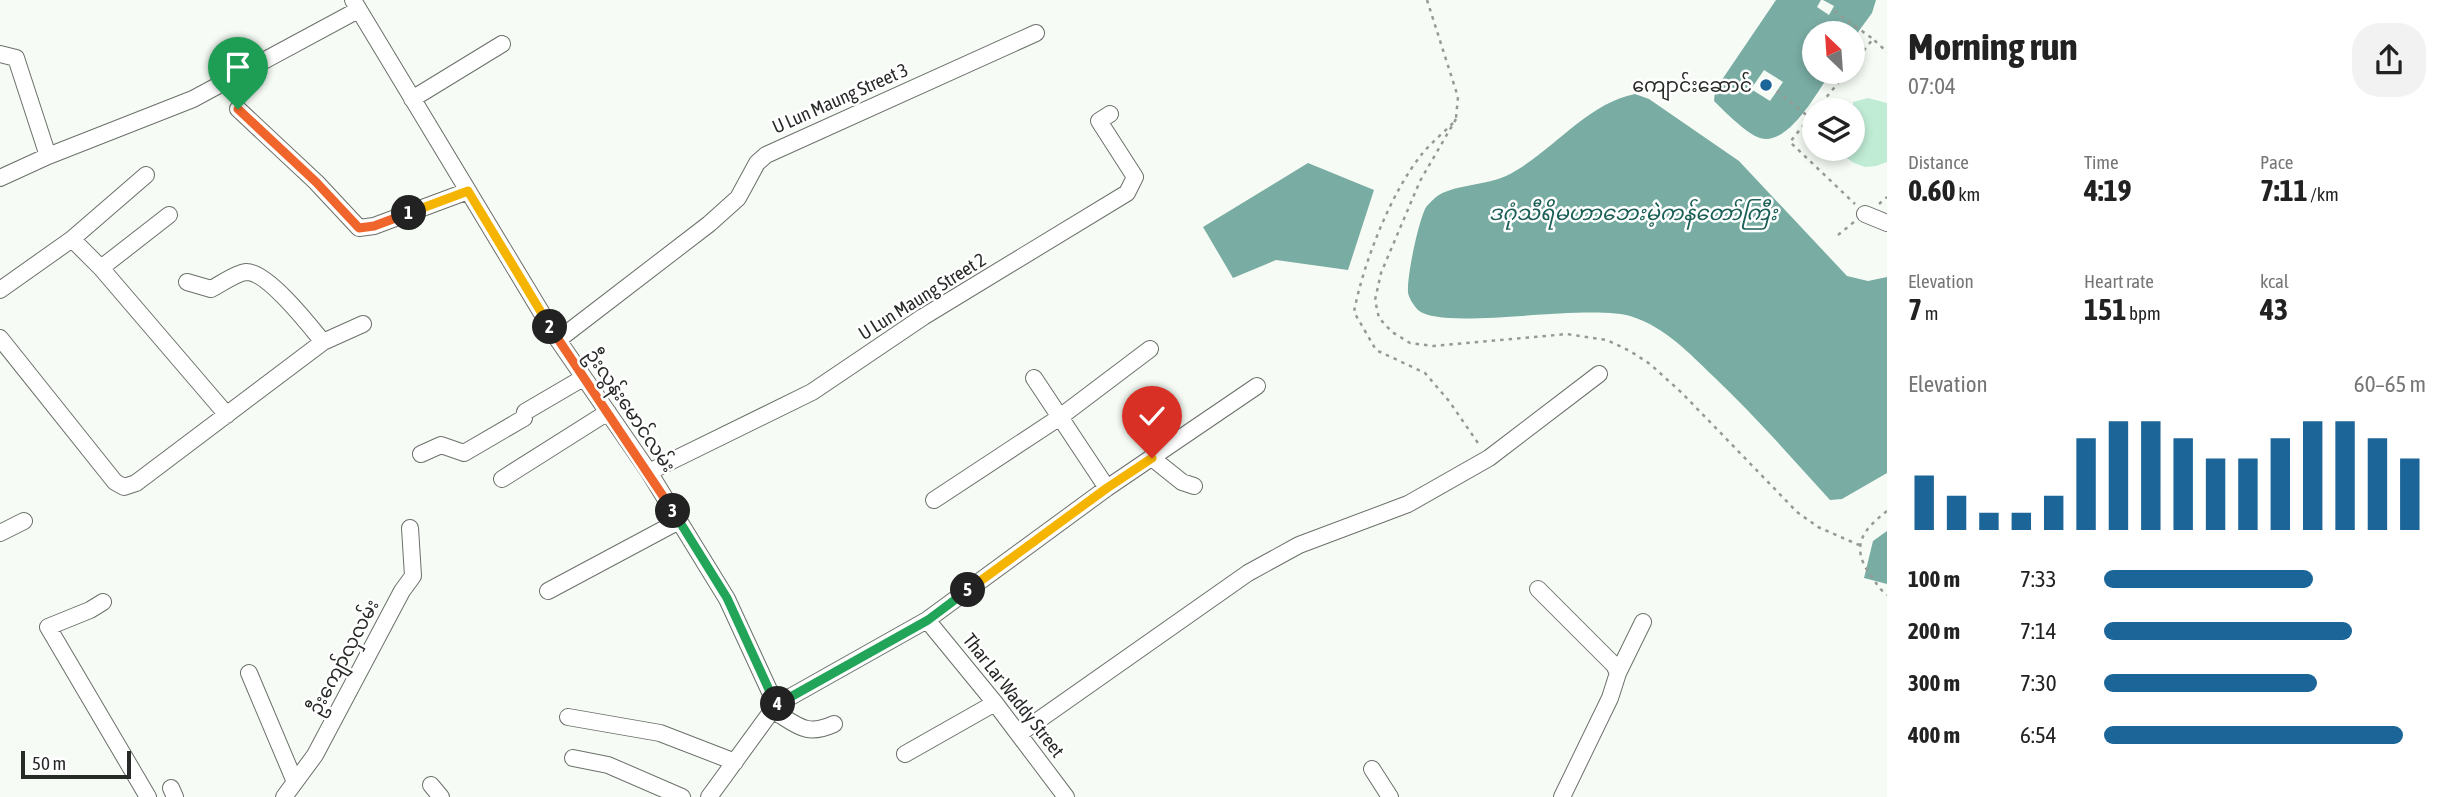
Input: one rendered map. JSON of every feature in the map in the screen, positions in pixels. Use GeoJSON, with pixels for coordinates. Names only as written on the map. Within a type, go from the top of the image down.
{"type":"FeatureCollection","features":[{"type":"Feature","properties":{"kind":"street","name":"ဦးလွန်းမောင်လမ်း"},"geometry":{"type":"LineString","coordinates":[[356,5],[558,340],[649,472],[727,598],[774,708]]}},
{"type":"Feature","properties":{"kind":"street"},"geometry":{"type":"LineString","coordinates":[[0,178],[48,156],[193,99],[356,5]]}},
{"type":"Feature","properties":{"kind":"street","name":"U Lun Maung Street 3"},"geometry":{"type":"LineString","coordinates":[[558,340],[709,224],[738,198],[757,163],[766,155],[1036,33]]}},
{"type":"Feature","properties":{"kind":"street"},"geometry":{"type":"LineString","coordinates":[[412,99],[502,44]]}},
{"type":"Feature","properties":{"kind":"street"},"geometry":{"type":"LineString","coordinates":[[0,54],[16,58],[48,156]]}},
{"type":"Feature","properties":{"kind":"street"},"geometry":{"type":"LineString","coordinates":[[238,109],[316,182],[359,228],[374,226],[468,191]]}},
{"type":"Feature","properties":{"kind":"street","name":"U Lun Maung Street 2"},"geometry":{"type":"LineString","coordinates":[[649,472],[812,392],[923,317],[1127,193],[1135,177],[1099,121],[1110,114]]}},
{"type":"Feature","properties":{"kind":"street"},"geometry":{"type":"LineString","coordinates":[[0,290],[72,239],[146,175]]}},
{"type":"Feature","properties":{"kind":"street"},"geometry":{"type":"LineString","coordinates":[[1866,214],[1887,223]]}},
{"type":"Feature","properties":{"kind":"street"},"geometry":{"type":"LineString","coordinates":[[101,268],[169,215]]}},
{"type":"Feature","properties":{"kind":"street"},"geometry":{"type":"LineString","coordinates":[[72,239],[101,268],[227,415]]}},
{"type":"Feature","properties":{"kind":"street"},"geometry":{"type":"LineString","coordinates":[[187,282],[211,289],[246,272],[257,275],[288,300],[323,342]]}},
{"type":"Feature","properties":{"kind":"street"},"geometry":{"type":"LineString","coordinates":[[0,338],[116,482],[124,488],[136,483],[323,342],[363,324]]}},
{"type":"Feature","properties":{"kind":"street"},"geometry":{"type":"LineString","coordinates":[[934,500],[1060,417],[1150,349]]}},
{"type":"Feature","properties":{"kind":"street"},"geometry":{"type":"LineString","coordinates":[[1019,734],[1248,573],[1299,545],[1408,504],[1489,458],[1599,374]]}},
{"type":"Feature","properties":{"kind":"street"},"geometry":{"type":"LineString","coordinates":[[421,454],[441,445],[464,453],[524,418],[525,412],[583,378]]}},
{"type":"Feature","properties":{"kind":"street"},"geometry":{"type":"LineString","coordinates":[[1034,378],[1107,488]]}},
{"type":"Feature","properties":{"kind":"street"},"geometry":{"type":"LineString","coordinates":[[709,797],[774,708],[928,620],[1107,488],[1258,386]]}},
{"type":"Feature","properties":{"kind":"street"},"geometry":{"type":"LineString","coordinates":[[502,479],[608,412]]}},
{"type":"Feature","properties":{"kind":"street"},"geometry":{"type":"LineString","coordinates":[[1152,458],[1182,482],[1194,486]]}},
{"type":"Feature","properties":{"kind":"street"},"geometry":{"type":"LineString","coordinates":[[0,533],[24,521]]}},
{"type":"Feature","properties":{"kind":"street"},"geometry":{"type":"LineString","coordinates":[[548,591],[679,521]]}},
{"type":"Feature","properties":{"kind":"street","name":"ဦးကျော်လှလမ်း"},"geometry":{"type":"LineString","coordinates":[[284,797],[315,755],[413,576],[410,528]]}},
{"type":"Feature","properties":{"kind":"street"},"geometry":{"type":"LineString","coordinates":[[1538,589],[1614,665],[1618,673]]}},
{"type":"Feature","properties":{"kind":"street"},"geometry":{"type":"LineString","coordinates":[[103,602],[48,627],[148,797]]}},
{"type":"Feature","properties":{"kind":"street","name":"Thar Lar Waddy Street"},"geometry":{"type":"LineString","coordinates":[[928,620],[1066,797]]}},
{"type":"Feature","properties":{"kind":"street"},"geometry":{"type":"LineString","coordinates":[[1562,797],[1643,622]]}},
{"type":"Feature","properties":{"kind":"street"},"geometry":{"type":"LineString","coordinates":[[249,673],[295,782]]}},
{"type":"Feature","properties":{"kind":"street"},"geometry":{"type":"LineString","coordinates":[[905,754],[995,703]]}},
{"type":"Feature","properties":{"kind":"street"},"geometry":{"type":"LineString","coordinates":[[774,708],[810,732],[834,724]]}},
{"type":"Feature","properties":{"kind":"street"},"geometry":{"type":"LineString","coordinates":[[568,717],[660,733],[735,761]]}},
{"type":"Feature","properties":{"kind":"street"},"geometry":{"type":"LineString","coordinates":[[573,758],[608,765],[681,797]]}},
{"type":"Feature","properties":{"kind":"street"},"geometry":{"type":"LineString","coordinates":[[1372,769],[1390,797]]}},
{"type":"Feature","properties":{"kind":"path"},"geometry":{"type":"LineString","coordinates":[[1427,0],[1458,97],[1456,119],[1420,181],[1381,273],[1375,300],[1380,318],[1392,332],[1410,343],[1433,346],[1567,334],[1608,340],[1650,364],[1682,393],[1797,512],[1818,527],[1859,545]]}},
{"type":"Feature","properties":{"kind":"path"},"geometry":{"type":"LineString","coordinates":[[1833,11],[1887,52]]}},
{"type":"Feature","properties":{"kind":"path"},"geometry":{"type":"LineString","coordinates":[[1866,48],[1873,39]]}},
{"type":"Feature","properties":{"kind":"path"},"geometry":{"type":"LineString","coordinates":[[1826,98],[1837,84]]}},
{"type":"Feature","properties":{"kind":"path"},"geometry":{"type":"LineString","coordinates":[[1777,92],[1802,111]]}},
{"type":"Feature","properties":{"kind":"path"},"geometry":{"type":"LineString","coordinates":[[1456,119],[1422,154],[1405,178],[1371,255],[1359,287],[1354,312],[1376,350],[1425,373],[1449,401],[1489,458]]}},
{"type":"Feature","properties":{"kind":"path"},"geometry":{"type":"LineString","coordinates":[[1802,127],[1790,142],[1802,153]]}},
{"type":"Feature","properties":{"kind":"path"},"geometry":{"type":"LineString","coordinates":[[1810,161],[1866,214]]}},
{"type":"Feature","properties":{"kind":"path"},"geometry":{"type":"LineString","coordinates":[[1838,235],[1887,197]]}},
{"type":"Feature","properties":{"kind":"path"},"geometry":{"type":"LineString","coordinates":[[1887,511],[1870,524],[1859,545],[1862,562],[1887,595]]}},
{"type":"Feature","properties":{"kind":"water"},"geometry":{"type":"Polygon","coordinates":[[[1776,0],[1821,0],[1817,7],[1829,15],[1834,6],[1823,0],[1876,0],[1866,21],[1802,21],[1802,84],[1823,84],[1814,98],[1802,98],[1802,115],[1781,134],[1771,139],[1760,138],[1736,122],[1714,101],[1715,90],[1776,0]],[[1764,70],[1751,89],[1770,101],[1783,82],[1764,70]]]}},
{"type":"Feature","properties":{"kind":"water","name":"ဒဂုံသီရိမဟာဘေးမဲ့ကန်တော်ကြီး"},"geometry":{"type":"Polygon","coordinates":[[[1635,94],[1649,99],[1739,161],[1847,276],[1868,281],[1887,277],[1887,473],[1842,499],[1830,500],[1758,421],[1695,359],[1666,334],[1633,317],[1612,313],[1584,313],[1456,318],[1433,316],[1418,310],[1413,304],[1408,292],[1409,274],[1419,226],[1425,209],[1436,197],[1451,190],[1506,176],[1600,108],[1635,94]]]}},
{"type":"Feature","properties":{"kind":"water"},"geometry":{"type":"Polygon","coordinates":[[[1308,163],[1374,190],[1348,270],[1276,260],[1233,278],[1203,227],[1308,163]]]}},
{"type":"Feature","properties":{"kind":"water"},"geometry":{"type":"Polygon","coordinates":[[[1887,531],[1887,584],[1864,578],[1873,541],[1887,531]]]}},
{"type":"Feature","properties":{"kind":"building"},"geometry":{"type":"Polygon","coordinates":[[[1865,99],[1887,103],[1887,162],[1865,167],[1851,161],[1865,161],[1865,99]]]}},
{"type":"Feature","properties":{"kind":"place","name":"ကျောင်းဆောင်"},"geometry":{"type":"Point","coordinates":[1766,85]}},
{"type":"Feature","properties":{"kind":"route"},"geometry":{"type":"LineString","coordinates":[[238,109],[316,182],[359,228],[374,226],[468,191],[558,340],[649,472],[727,598],[776,705],[928,620],[1152,458]]}}]}
